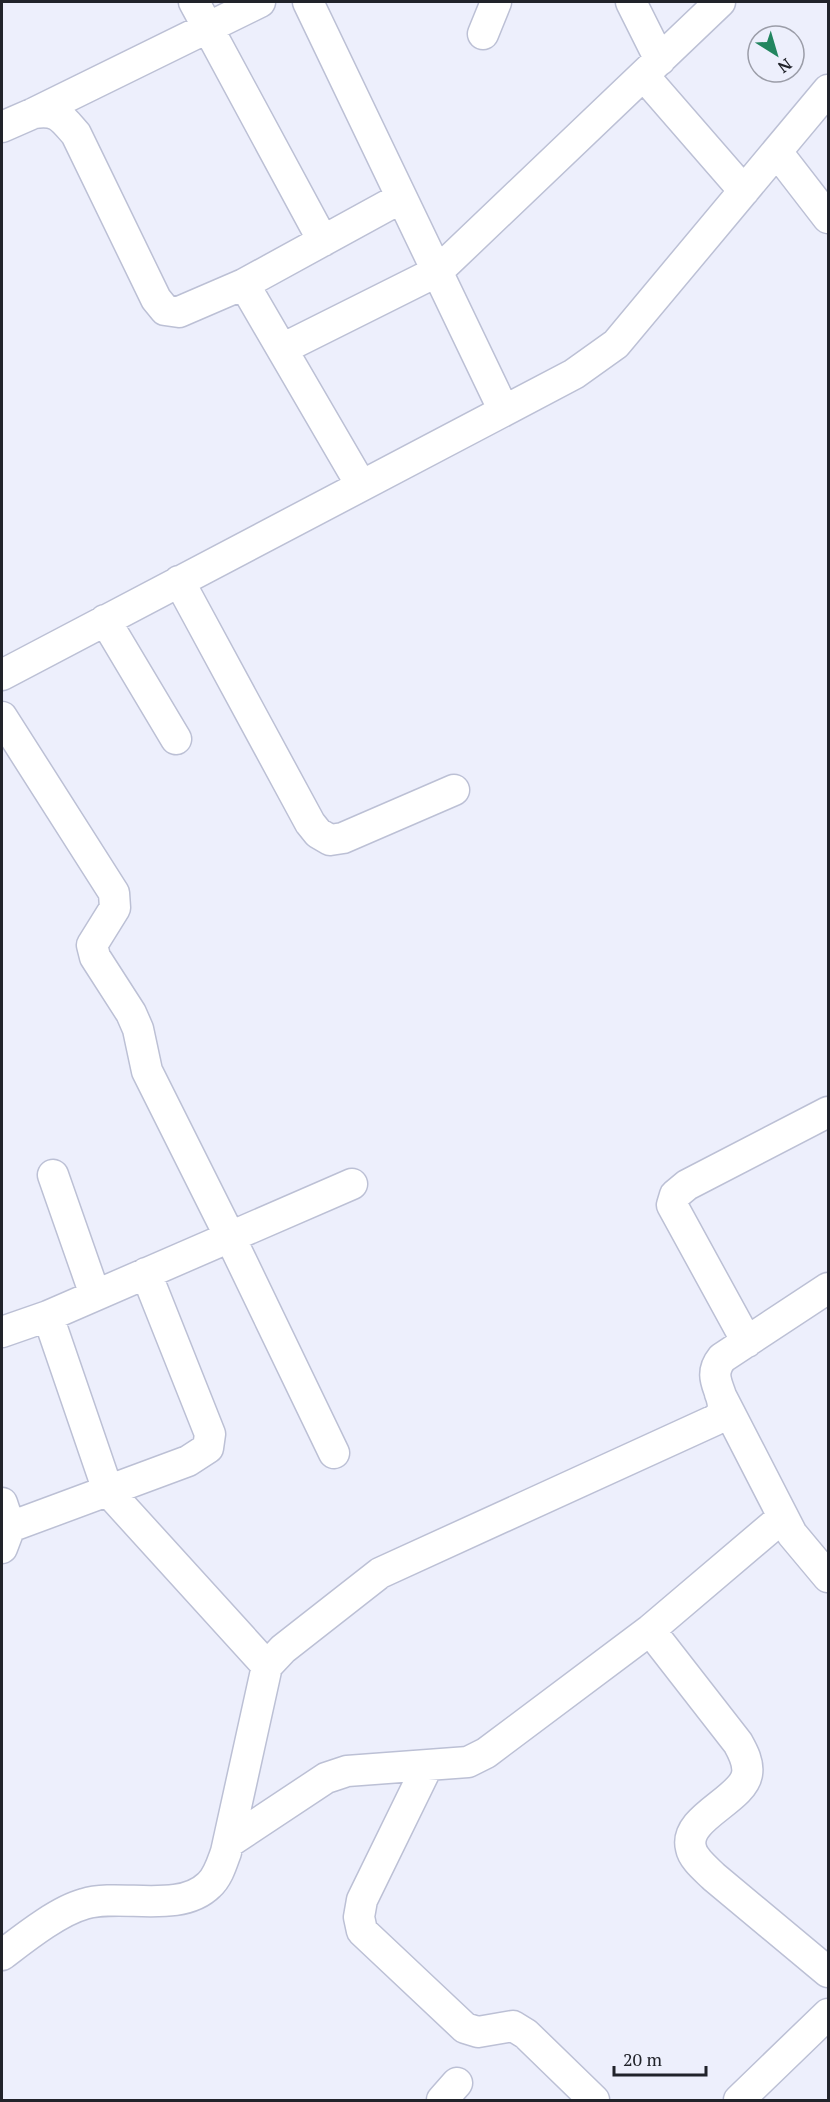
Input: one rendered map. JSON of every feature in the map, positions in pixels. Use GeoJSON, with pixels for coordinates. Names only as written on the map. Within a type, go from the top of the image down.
{"type":"FeatureCollection","features":[{"type":"Feature","properties":{"kind":"street"},"geometry":{"type":"LineString","coordinates":[[2,127],[34,113],[201,14],[260,2]]}},
{"type":"Feature","properties":{"kind":"street"},"geometry":{"type":"LineString","coordinates":[[308,2],[504,411]]}},
{"type":"Feature","properties":{"kind":"street"},"geometry":{"type":"LineString","coordinates":[[483,34],[496,2]]}},
{"type":"Feature","properties":{"kind":"street"},"geometry":{"type":"LineString","coordinates":[[631,2],[652,68],[744,191]]}},
{"type":"Feature","properties":{"kind":"street"},"geometry":{"type":"LineString","coordinates":[[282,349],[438,271],[720,2]]}},
{"type":"Feature","properties":{"kind":"street"},"geometry":{"type":"LineString","coordinates":[[201,14],[323,241]]}},
{"type":"Feature","properties":{"kind":"street"},"geometry":{"type":"LineString","coordinates":[[2,675],[574,374],[616,344],[828,90]]}},
{"type":"Feature","properties":{"kind":"street"},"geometry":{"type":"LineString","coordinates":[[34,113],[49,111],[62,119],[76,134],[156,299],[165,310],[179,312],[244,284],[401,198]]}},
{"type":"Feature","properties":{"kind":"street"},"geometry":{"type":"LineString","coordinates":[[777,152],[828,218]]}},
{"type":"Feature","properties":{"kind":"street"},"geometry":{"type":"LineString","coordinates":[[244,284],[361,485]]}},
{"type":"Feature","properties":{"kind":"street"},"geometry":{"type":"LineString","coordinates":[[179,581],[310,823],[318,833],[330,840],[343,838],[454,790]]}},
{"type":"Feature","properties":{"kind":"street"},"geometry":{"type":"LineString","coordinates":[[105,620],[176,739]]}},
{"type":"Feature","properties":{"kind":"street"},"geometry":{"type":"LineString","coordinates":[[2,717],[114,893],[116,908],[92,945],[95,957],[131,1013],[138,1029],[147,1071],[334,1453]]}},
{"type":"Feature","properties":{"kind":"street"},"geometry":{"type":"LineString","coordinates":[[747,1342],[672,1205],[675,1195],[687,1185],[828,1112]]}},
{"type":"Feature","properties":{"kind":"street"},"geometry":{"type":"LineString","coordinates":[[53,1175],[95,1295]]}},
{"type":"Feature","properties":{"kind":"street"},"geometry":{"type":"LineString","coordinates":[[2,1332],[48,1316],[352,1184]]}},
{"type":"Feature","properties":{"kind":"street"},"geometry":{"type":"LineString","coordinates":[[4,1526],[188,1461],[208,1448],[210,1434],[146,1273]]}},
{"type":"Feature","properties":{"kind":"street"},"geometry":{"type":"LineString","coordinates":[[2,1955],[67,1910],[83,1904],[98,1900],[171,1901],[191,1896],[209,1886],[218,1872],[228,1843],[267,1666],[283,1648],[380,1572],[715,1420],[723,1413],[724,1405],[714,1372],[722,1358],[828,1288]]}},
{"type":"Feature","properties":{"kind":"street"},"geometry":{"type":"LineString","coordinates":[[48,1316],[108,1491],[267,1666]]}},
{"type":"Feature","properties":{"kind":"street"},"geometry":{"type":"LineString","coordinates":[[720,1394],[792,1534],[828,1577]]}},
{"type":"Feature","properties":{"kind":"street"},"geometry":{"type":"LineString","coordinates":[[228,1843],[326,1778],[346,1771],[468,1762],[486,1754],[650,1630],[783,1517]]}},
{"type":"Feature","properties":{"kind":"street"},"geometry":{"type":"LineString","coordinates":[[650,1630],[738,1743],[746,1759],[747,1774],[740,1788],[704,1819],[692,1835],[691,1848],[699,1862],[714,1877],[828,1972]]}},
{"type":"Feature","properties":{"kind":"street"},"geometry":{"type":"LineString","coordinates":[[428,1765],[362,1900],[359,1917],[362,1931],[465,2028],[478,2032],[513,2026],[526,2034],[594,2100]]}},
{"type":"Feature","properties":{"kind":"street"},"geometry":{"type":"LineString","coordinates":[[739,2100],[828,2014]]}}]}
